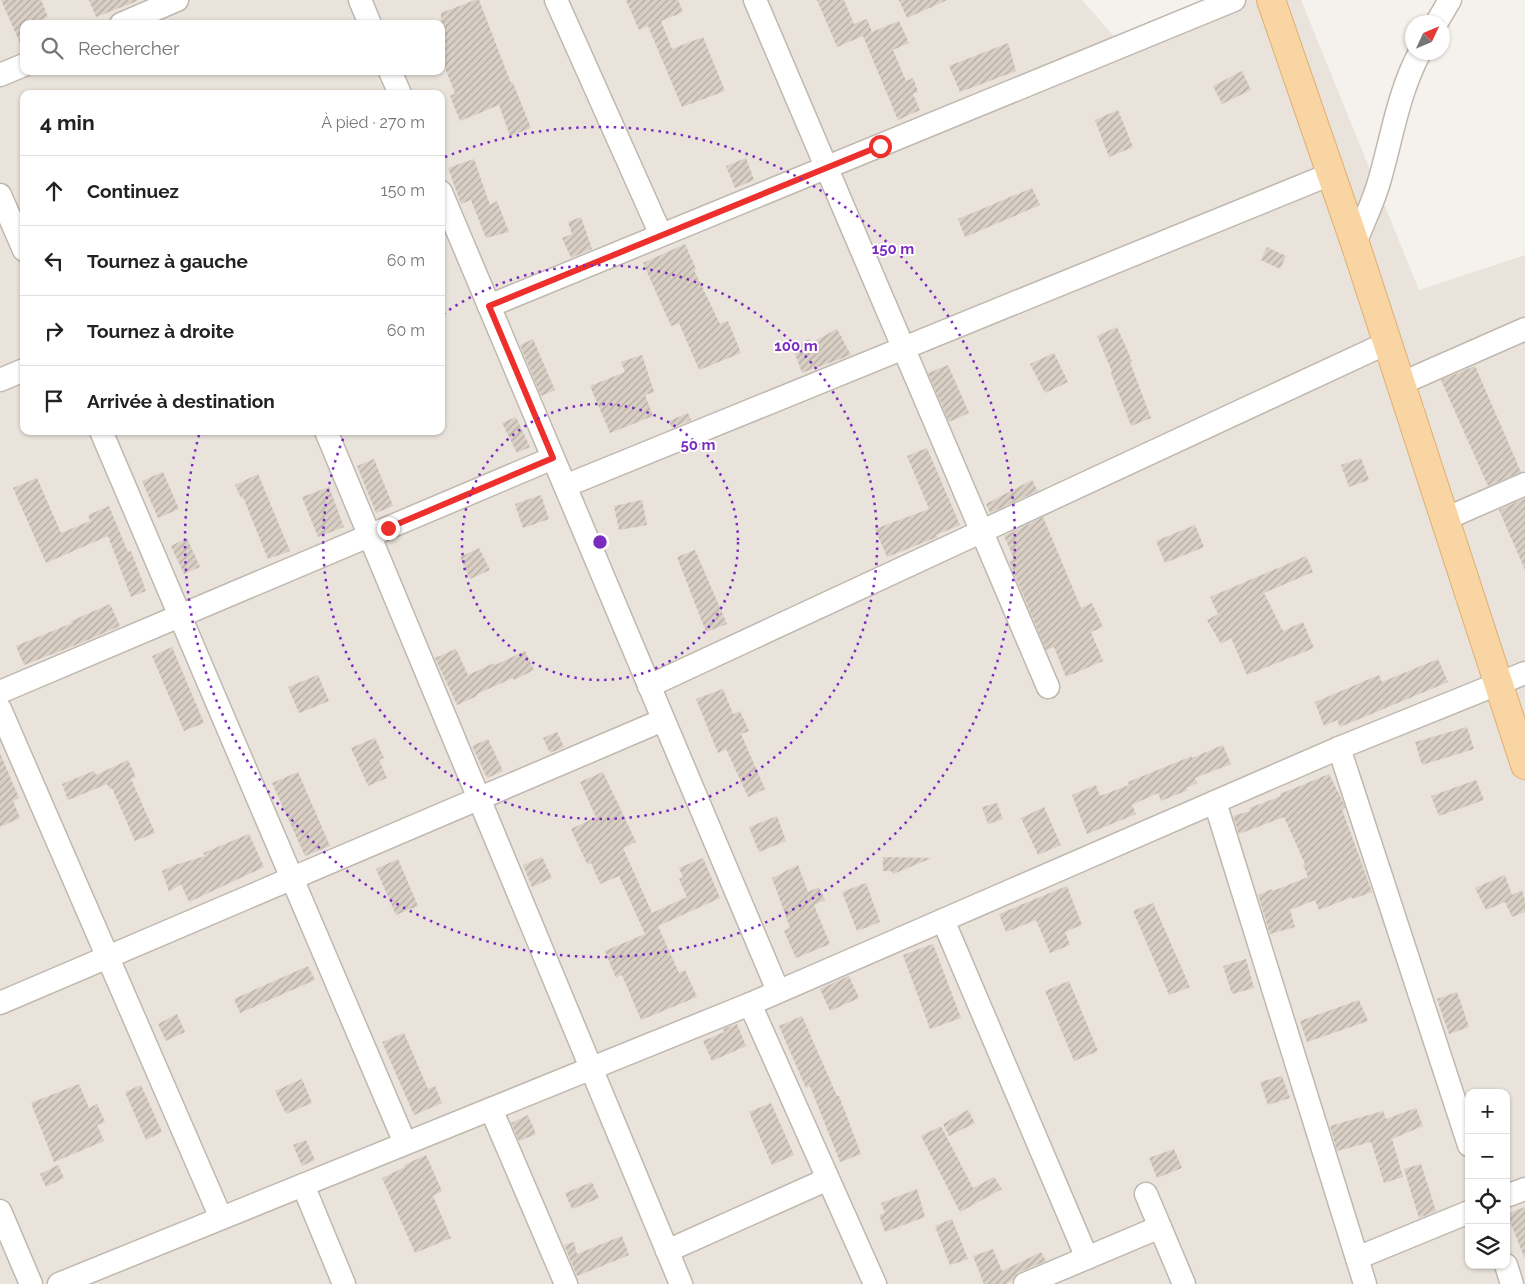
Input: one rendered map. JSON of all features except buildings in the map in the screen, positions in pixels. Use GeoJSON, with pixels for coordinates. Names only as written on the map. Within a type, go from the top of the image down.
{"type":"FeatureCollection","features":[{"type":"Feature","properties":{"kind":"main road"},"geometry":{"type":"LineString","coordinates":[[1271,0],[1355,244],[1525,766]]}},
{"type":"Feature","properties":{"kind":"street"},"geometry":{"type":"LineString","coordinates":[[130,20],[177,0]]}},
{"type":"Feature","properties":{"kind":"street"},"geometry":{"type":"LineString","coordinates":[[360,0],[368,20]]}},
{"type":"Feature","properties":{"kind":"street"},"geometry":{"type":"LineString","coordinates":[[556,0],[661,236]]}},
{"type":"Feature","properties":{"kind":"street"},"geometry":{"type":"LineString","coordinates":[[756,0],[1048,687]]}},
{"type":"Feature","properties":{"kind":"street"},"geometry":{"type":"LineString","coordinates":[[489,306],[1234,0]]}},
{"type":"Feature","properties":{"kind":"street"},"geometry":{"type":"LineString","coordinates":[[1441,15],[1450,0]]}},
{"type":"Feature","properties":{"kind":"street"},"geometry":{"type":"LineString","coordinates":[[1355,244],[1378,183],[1402,95],[1416,60]]}},
{"type":"Feature","properties":{"kind":"street"},"geometry":{"type":"LineString","coordinates":[[0,75],[20,67]]}},
{"type":"Feature","properties":{"kind":"street"},"geometry":{"type":"LineString","coordinates":[[392,75],[398,90]]}},
{"type":"Feature","properties":{"kind":"street"},"geometry":{"type":"LineString","coordinates":[[565,486],[1331,174]]}},
{"type":"Feature","properties":{"kind":"street"},"geometry":{"type":"LineString","coordinates":[[0,195],[20,241]]}},
{"type":"Feature","properties":{"kind":"street"},"geometry":{"type":"LineString","coordinates":[[445,202],[778,991]]}},
{"type":"Feature","properties":{"kind":"street"},"geometry":{"type":"LineString","coordinates":[[1400,384],[1525,329]]}},
{"type":"Feature","properties":{"kind":"street"},"geometry":{"type":"LineString","coordinates":[[649,686],[1387,343]]}},
{"type":"Feature","properties":{"kind":"street"},"geometry":{"type":"LineString","coordinates":[[0,380],[20,372]]}},
{"type":"Feature","properties":{"kind":"street"},"geometry":{"type":"LineString","coordinates":[[103,435],[405,1143]]}},
{"type":"Feature","properties":{"kind":"street"},"geometry":{"type":"LineString","coordinates":[[328,435],[681,1284]]}},
{"type":"Feature","properties":{"kind":"street"},"geometry":{"type":"LineString","coordinates":[[0,692],[553,458]]}},
{"type":"Feature","properties":{"kind":"street"},"geometry":{"type":"LineString","coordinates":[[1445,519],[1525,484]]}},
{"type":"Feature","properties":{"kind":"street"},"geometry":{"type":"LineString","coordinates":[[59,1284],[750,1004],[1339,748],[1525,674]]}},
{"type":"Feature","properties":{"kind":"street"},"geometry":{"type":"LineString","coordinates":[[0,709],[221,1218]]}},
{"type":"Feature","properties":{"kind":"street"},"geometry":{"type":"LineString","coordinates":[[0,1002],[663,720]]}},
{"type":"Feature","properties":{"kind":"street"},"geometry":{"type":"LineString","coordinates":[[1339,748],[1465,1134]]}},
{"type":"Feature","properties":{"kind":"street"},"geometry":{"type":"LineString","coordinates":[[1215,802],[1365,1284]]}},
{"type":"Feature","properties":{"kind":"street"},"geometry":{"type":"LineString","coordinates":[[943,920],[1087,1258]]}},
{"type":"Feature","properties":{"kind":"street"},"geometry":{"type":"LineString","coordinates":[[750,1004],[875,1284]]}},
{"type":"Feature","properties":{"kind":"street"},"geometry":{"type":"LineString","coordinates":[[491,1109],[566,1284]]}},
{"type":"Feature","properties":{"kind":"street"},"geometry":{"type":"LineString","coordinates":[[667,1251],[828,1179]]}},
{"type":"Feature","properties":{"kind":"street"},"geometry":{"type":"LineString","coordinates":[[303,1185],[344,1284]]}},
{"type":"Feature","properties":{"kind":"street"},"geometry":{"type":"LineString","coordinates":[[1510,1195],[1525,1189]]}},
{"type":"Feature","properties":{"kind":"street"},"geometry":{"type":"LineString","coordinates":[[1146,1194],[1184,1284]]}},
{"type":"Feature","properties":{"kind":"street"},"geometry":{"type":"LineString","coordinates":[[0,1211],[31,1284]]}},
{"type":"Feature","properties":{"kind":"street"},"geometry":{"type":"LineString","coordinates":[[1357,1258],[1465,1214]]}},
{"type":"Feature","properties":{"kind":"street"},"geometry":{"type":"LineString","coordinates":[[1025,1284],[1160,1227]]}},
{"type":"Feature","properties":{"kind":"street"},"geometry":{"type":"LineString","coordinates":[[1507,1269],[1512,1284]]}},
{"type":"Feature","properties":{"kind":"shaded area"},"geometry":{"type":"Polygon","coordinates":[[[0,0],[1082,0],[1119,42],[1232,0],[1301,0],[1419,290],[1525,255],[1525,1284],[0,1284],[0,0]]]}},
{"type":"Feature","properties":{"kind":"route"},"geometry":{"type":"LineString","coordinates":[[388,528],[553,458],[489,306],[880,146]]}}]}
